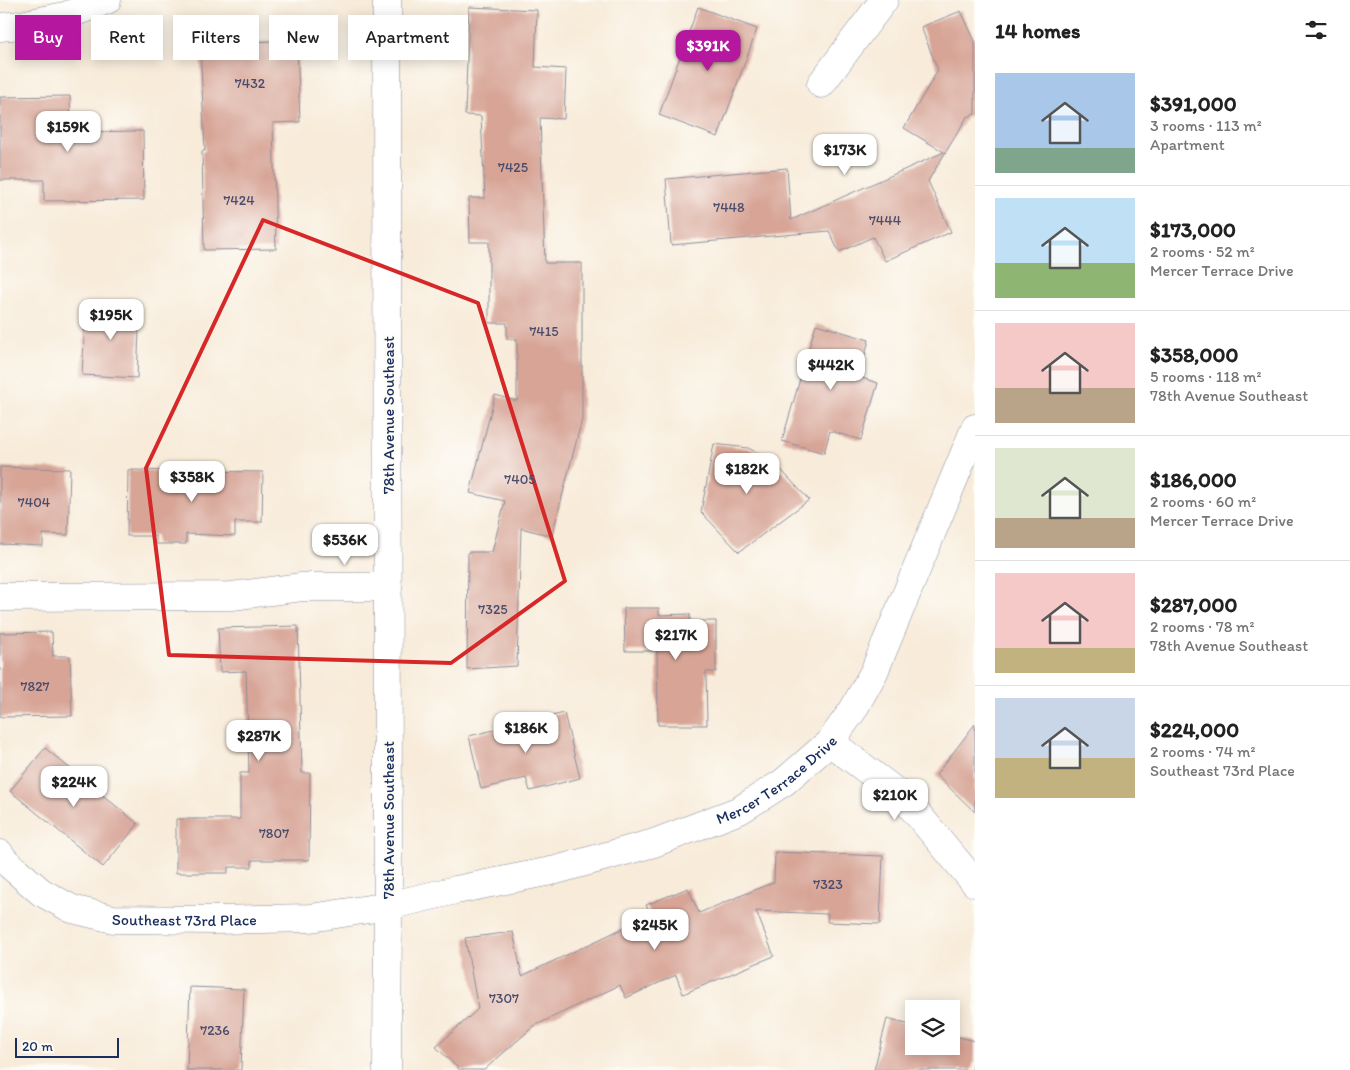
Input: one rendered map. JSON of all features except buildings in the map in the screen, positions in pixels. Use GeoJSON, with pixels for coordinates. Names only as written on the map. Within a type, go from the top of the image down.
{"type":"FeatureCollection","features":[{"type":"Feature","properties":{"kind":"street"},"geometry":{"type":"LineString","coordinates":[[0,27],[21,25],[65,16],[107,0]]}},
{"type":"Feature","properties":{"kind":"street","name":"78th Avenue Southeast"},"geometry":{"type":"LineString","coordinates":[[387,0],[387,1070]]}},
{"type":"Feature","properties":{"kind":"street"},"geometry":{"type":"LineString","coordinates":[[821,84],[884,0]]}},
{"type":"Feature","properties":{"kind":"street","name":"Mercer Terrace Drive"},"geometry":{"type":"LineString","coordinates":[[388,906],[556,870],[654,843],[740,810],[784,782],[830,742],[853,710],[874,672],[975,428]]}},
{"type":"Feature","properties":{"kind":"street"},"geometry":{"type":"LineString","coordinates":[[0,597],[232,596],[302,587],[388,587]]}},
{"type":"Feature","properties":{"kind":"street"},"geometry":{"type":"LineString","coordinates":[[830,742],[904,798],[975,883]]}},
{"type":"Feature","properties":{"kind":"street","name":"Southeast 73rd Place"},"geometry":{"type":"LineString","coordinates":[[0,854],[4,860],[41,892],[72,909],[113,919],[213,920],[312,918],[388,906]]}},
{"type":"Feature","properties":{"kind":"highlighted area"},"geometry":{"type":"Polygon","coordinates":[[[263,220],[478,303],[565,581],[451,663],[169,655],[146,468],[263,220]]]}}]}
